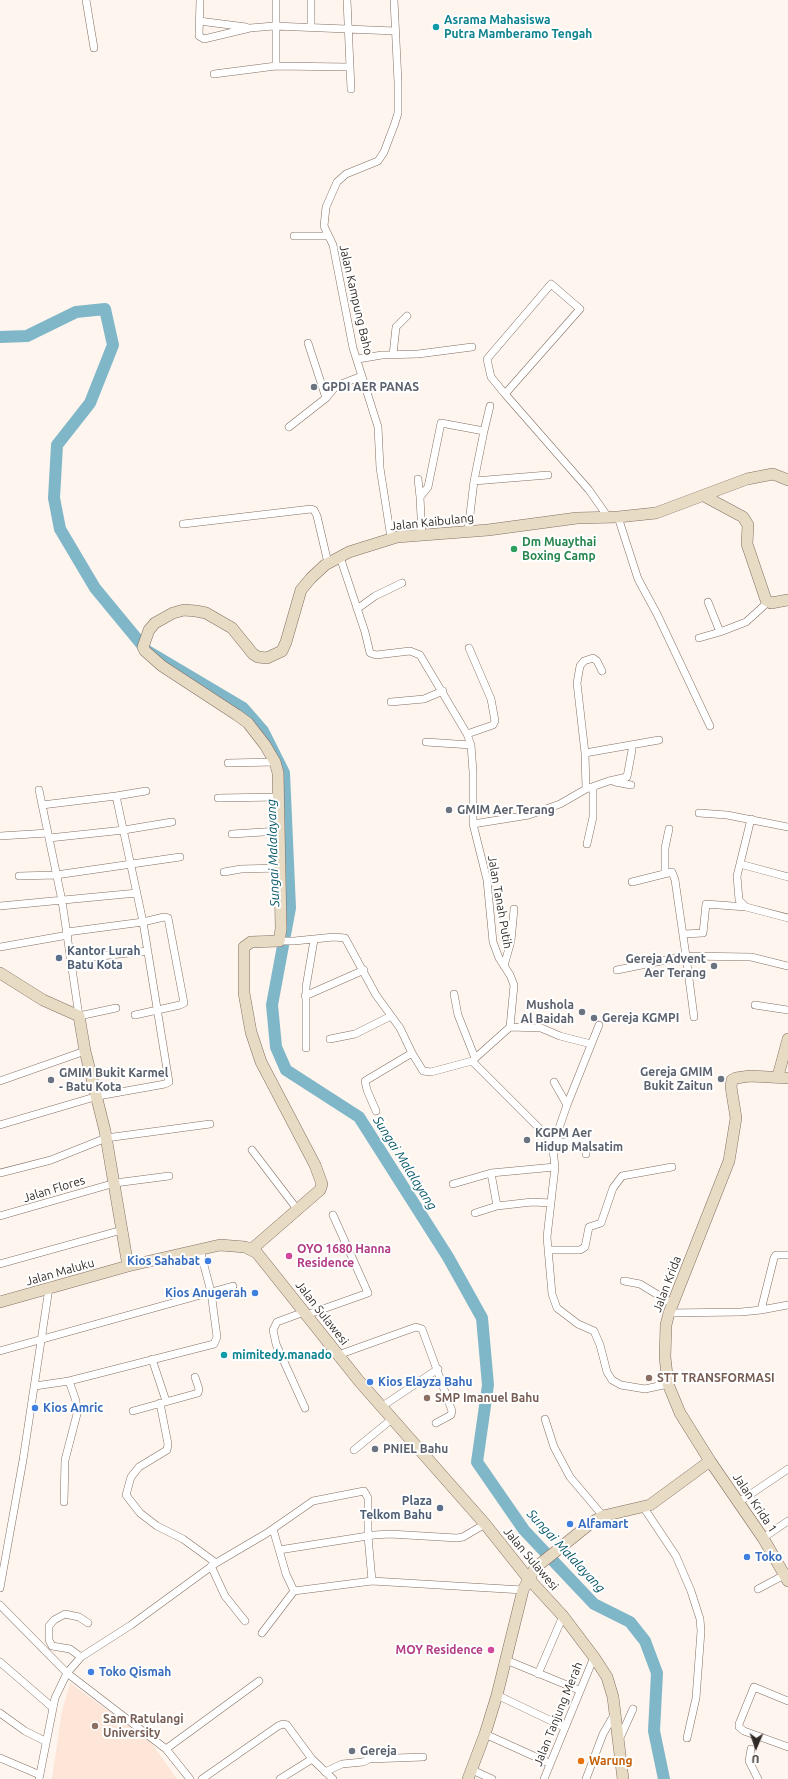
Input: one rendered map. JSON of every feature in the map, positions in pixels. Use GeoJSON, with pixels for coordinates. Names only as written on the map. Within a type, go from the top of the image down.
{"type":"FeatureCollection","features":[{"type":"Feature","properties":{"kind":"street"},"geometry":{"type":"LineString","coordinates":[[86,0],[94,48]]}},
{"type":"Feature","properties":{"kind":"street"},"geometry":{"type":"LineString","coordinates":[[200,0],[199,36],[204,39],[250,28],[274,26],[395,31]]}},
{"type":"Feature","properties":{"kind":"street"},"geometry":{"type":"LineString","coordinates":[[276,0],[274,26],[276,66]]}},
{"type":"Feature","properties":{"kind":"street"},"geometry":{"type":"LineString","coordinates":[[311,0],[311,27]]}},
{"type":"Feature","properties":{"kind":"street"},"geometry":{"type":"LineString","coordinates":[[347,0],[351,89]]}},
{"type":"Feature","properties":{"kind":"street","name":"Jalan Kampung Baho"},"geometry":{"type":"LineString","coordinates":[[391,538],[382,484],[378,427],[358,359],[353,348],[333,246],[327,236],[324,226],[326,207],[337,182],[346,174],[378,161],[384,152],[395,123],[398,113],[398,82],[394,0]]}},
{"type":"Feature","properties":{"kind":"street"},"geometry":{"type":"LineString","coordinates":[[199,21],[250,28]]}},
{"type":"Feature","properties":{"kind":"street"},"geometry":{"type":"LineString","coordinates":[[214,74],[276,66],[349,67]]}},
{"type":"Feature","properties":{"kind":"street"},"geometry":{"type":"LineString","coordinates":[[294,236],[327,236]]}},
{"type":"Feature","properties":{"kind":"street"},"geometry":{"type":"LineString","coordinates":[[505,394],[580,308],[551,284],[487,359],[492,376],[505,394],[613,517],[638,579],[657,614],[710,726]]}},
{"type":"Feature","properties":{"kind":"street"},"geometry":{"type":"LineString","coordinates":[[393,355],[396,327],[407,316]]}},
{"type":"Feature","properties":{"kind":"street"},"geometry":{"type":"LineString","coordinates":[[308,343],[326,398]]}},
{"type":"Feature","properties":{"kind":"street"},"geometry":{"type":"LineString","coordinates":[[358,359],[418,354],[472,347]]}},
{"type":"Feature","properties":{"kind":"street"},"geometry":{"type":"LineString","coordinates":[[289,427],[326,398],[339,384],[362,376]]}},
{"type":"Feature","properties":{"kind":"street"},"geometry":{"type":"LineString","coordinates":[[468,531],[474,482],[490,406]]}},
{"type":"Feature","properties":{"kind":"street"},"geometry":{"type":"LineString","coordinates":[[420,496],[428,487],[441,423],[484,431]]}},
{"type":"Feature","properties":{"kind":"street"},"geometry":{"type":"LineString","coordinates":[[474,482],[548,475]]}},
{"type":"Feature","properties":{"kind":"street","name":"Jalan Kaibulang"},"geometry":{"type":"LineString","coordinates":[[275,762],[266,745],[248,723],[162,666],[145,651],[143,648],[149,630],[156,623],[173,613],[184,610],[206,613],[232,628],[253,654],[263,658],[272,656],[282,651],[301,590],[311,578],[328,564],[340,557],[391,538],[422,536],[577,518],[613,517],[661,512],[704,496],[733,482],[765,475],[779,475],[788,480]]}},
{"type":"Feature","properties":{"kind":"street"},"geometry":{"type":"LineString","coordinates":[[418,479],[422,536]]}},
{"type":"Feature","properties":{"kind":"street"},"geometry":{"type":"LineString","coordinates":[[704,496],[740,514],[745,520],[748,525],[746,544],[768,602]]}},
{"type":"Feature","properties":{"kind":"street"},"geometry":{"type":"LineString","coordinates":[[183,524],[310,509],[314,510],[317,516],[328,564]]}},
{"type":"Feature","properties":{"kind":"street"},"geometry":{"type":"LineString","coordinates":[[340,557],[357,609],[381,592],[402,583]]}},
{"type":"Feature","properties":{"kind":"street"},"geometry":{"type":"LineString","coordinates":[[699,638],[746,622],[768,602],[788,600]]}},
{"type":"Feature","properties":{"kind":"street"},"geometry":{"type":"LineString","coordinates":[[708,602],[720,632]]}},
{"type":"Feature","properties":{"kind":"street","name":"Jalan Tanah Putih"},"geometry":{"type":"LineString","coordinates":[[357,609],[370,653],[376,655],[403,651],[416,652],[426,663],[468,734],[471,745],[473,824],[486,880],[493,942],[514,985],[510,1027]]}},
{"type":"Feature","properties":{"kind":"street"},"geometry":{"type":"LineString","coordinates":[[468,734],[493,725],[495,721],[491,699],[470,648]]}},
{"type":"Feature","properties":{"kind":"street"},"geometry":{"type":"LineString","coordinates":[[587,844],[593,817],[576,683],[580,666],[584,661],[593,658],[597,661],[602,671]]}},
{"type":"Feature","properties":{"kind":"street"},"geometry":{"type":"LineString","coordinates":[[391,702],[424,699],[443,691]]}},
{"type":"Feature","properties":{"kind":"street"},"geometry":{"type":"LineString","coordinates":[[585,753],[659,740]]}},
{"type":"Feature","properties":{"kind":"street"},"geometry":{"type":"LineString","coordinates":[[426,742],[471,745]]}},
{"type":"Feature","properties":{"kind":"street"},"geometry":{"type":"LineString","coordinates":[[473,824],[529,815],[560,804],[575,794],[590,788],[609,781],[627,777],[632,750]]}},
{"type":"Feature","properties":{"kind":"street"},"geometry":{"type":"LineString","coordinates":[[228,763],[275,762],[279,797],[280,941]]}},
{"type":"Feature","properties":{"kind":"street"},"geometry":{"type":"LineString","coordinates":[[609,781],[631,785]]}},
{"type":"Feature","properties":{"kind":"street"},"geometry":{"type":"LineString","coordinates":[[39,790],[62,901],[72,959],[79,1016],[86,1052],[98,1096],[128,1266],[229,1245],[252,1249],[320,1190],[322,1181],[261,1062],[251,1032],[244,993],[243,950],[245,946],[255,941],[314,940],[334,937],[345,938],[391,1016],[400,1028],[412,1053],[423,1071],[426,1072],[473,1060],[510,1027],[541,1028],[560,1036],[591,1044]]}},
{"type":"Feature","properties":{"kind":"street"},"geometry":{"type":"LineString","coordinates":[[42,805],[146,791]]}},
{"type":"Feature","properties":{"kind":"street"},"geometry":{"type":"LineString","coordinates":[[0,1125],[98,1096],[169,1082],[138,893],[116,796]]}},
{"type":"Feature","properties":{"kind":"street"},"geometry":{"type":"LineString","coordinates":[[218,798],[279,797]]}},
{"type":"Feature","properties":{"kind":"street"},"geometry":{"type":"LineString","coordinates":[[699,813],[751,819],[788,827]]}},
{"type":"Feature","properties":{"kind":"street"},"geometry":{"type":"LineString","coordinates":[[746,907],[739,900],[737,876],[751,819]]}},
{"type":"Feature","properties":{"kind":"street"},"geometry":{"type":"LineString","coordinates":[[0,836],[48,836],[124,830],[172,822]]}},
{"type":"Feature","properties":{"kind":"street"},"geometry":{"type":"LineString","coordinates":[[665,873],[665,848],[669,828]]}},
{"type":"Feature","properties":{"kind":"street"},"geometry":{"type":"LineString","coordinates":[[232,834],[279,831]]}},
{"type":"Feature","properties":{"kind":"street"},"geometry":{"type":"LineString","coordinates":[[18,876],[56,875],[180,857]]}},
{"type":"Feature","properties":{"kind":"street"},"geometry":{"type":"LineString","coordinates":[[740,864],[788,877]]}},
{"type":"Feature","properties":{"kind":"street"},"geometry":{"type":"LineString","coordinates":[[224,872],[241,869],[280,868]]}},
{"type":"Feature","properties":{"kind":"street"},"geometry":{"type":"LineString","coordinates":[[632,882],[665,873],[672,872],[674,876],[677,905],[684,934],[694,1017]]}},
{"type":"Feature","properties":{"kind":"street"},"geometry":{"type":"LineString","coordinates":[[0,906],[138,893]]}},
{"type":"Feature","properties":{"kind":"street"},"geometry":{"type":"LineString","coordinates":[[684,934],[703,933],[706,904],[746,907],[788,918]]}},
{"type":"Feature","properties":{"kind":"street"},"geometry":{"type":"LineString","coordinates":[[504,966],[511,941],[514,909]]}},
{"type":"Feature","properties":{"kind":"street"},"geometry":{"type":"LineString","coordinates":[[0,946],[67,933],[143,922],[164,917],[168,918],[184,1000],[183,1004],[136,1015]]}},
{"type":"Feature","properties":{"kind":"street"},"geometry":{"type":"LineString","coordinates":[[306,1048],[305,996],[314,940]]}},
{"type":"Feature","properties":{"kind":"street"},"geometry":{"type":"LineString","coordinates":[[72,959],[148,950]]}},
{"type":"Feature","properties":{"kind":"street"},"geometry":{"type":"LineString","coordinates":[[617,970],[686,956],[751,958],[788,966]]}},
{"type":"Feature","properties":{"kind":"street"},"geometry":{"type":"LineString","coordinates":[[305,996],[364,970]]}},
{"type":"Feature","properties":{"kind":"street"},"geometry":{"type":"LineString","coordinates":[[0,973],[43,1000],[79,1016],[116,1008]]}},
{"type":"Feature","properties":{"kind":"street"},"geometry":{"type":"LineString","coordinates":[[454,994],[458,1015],[473,1060],[552,1142],[555,1167],[548,1250],[552,1294],[557,1308],[578,1324],[594,1331],[600,1345],[606,1372],[612,1380],[621,1385],[645,1389],[668,1384]]}},
{"type":"Feature","properties":{"kind":"street"},"geometry":{"type":"LineString","coordinates":[[755,1005],[788,1010]]}},
{"type":"Feature","properties":{"kind":"street"},"geometry":{"type":"LineString","coordinates":[[330,1039],[355,1034],[391,1016]]}},
{"type":"Feature","properties":{"kind":"street"},"geometry":{"type":"LineString","coordinates":[[552,1142],[557,1134],[599,1025]]}},
{"type":"Feature","properties":{"kind":"street"},"geometry":{"type":"LineString","coordinates":[[783,1077],[788,1039]]}},
{"type":"Feature","properties":{"kind":"street"},"geometry":{"type":"LineString","coordinates":[[0,1081],[86,1052]]}},
{"type":"Feature","properties":{"kind":"street"},"geometry":{"type":"LineString","coordinates":[[376,1111],[367,1090],[365,1081],[412,1053]]}},
{"type":"Feature","properties":{"kind":"street","name":"Jalan Krida"},"geometry":{"type":"LineString","coordinates":[[710,1461],[680,1413],[668,1384],[665,1357],[665,1338],[671,1308],[729,1161],[736,1118],[731,1087],[732,1080],[750,1076],[783,1077]]}},
{"type":"Feature","properties":{"kind":"street"},"geometry":{"type":"LineString","coordinates":[[554,1082],[567,1105]]}},
{"type":"Feature","properties":{"kind":"street"},"geometry":{"type":"LineString","coordinates":[[0,1172],[51,1160],[106,1138],[210,1124]]}},
{"type":"Feature","properties":{"kind":"street"},"geometry":{"type":"LineString","coordinates":[[552,1142],[585,1140],[586,1154]]}},
{"type":"Feature","properties":{"kind":"street"},"geometry":{"type":"LineString","coordinates":[[252,1150],[297,1209]]}},
{"type":"Feature","properties":{"kind":"street"},"geometry":{"type":"LineString","coordinates":[[453,1184],[491,1173],[555,1167]]}},
{"type":"Feature","properties":{"kind":"street"},"geometry":{"type":"LineString","coordinates":[[548,1250],[580,1250],[585,1247],[589,1227],[601,1223],[613,1188],[622,1176],[672,1167]]}},
{"type":"Feature","properties":{"kind":"street"},"geometry":{"type":"LineString","coordinates":[[491,1173],[498,1206]]}},
{"type":"Feature","properties":{"kind":"street","name":"Jalan Flores"},"geometry":{"type":"LineString","coordinates":[[0,1216],[114,1183],[169,1176]]}},
{"type":"Feature","properties":{"kind":"street"},"geometry":{"type":"LineString","coordinates":[[475,1213],[498,1206],[532,1202],[551,1203]]}},
{"type":"Feature","properties":{"kind":"street"},"geometry":{"type":"LineString","coordinates":[[305,1408],[276,1344],[273,1330],[275,1325],[282,1320],[368,1293],[333,1215]]}},
{"type":"Feature","properties":{"kind":"street"},"geometry":{"type":"LineString","coordinates":[[0,1264],[122,1230]]}},
{"type":"Feature","properties":{"kind":"street","name":"Jalan Sulawesi"},"geometry":{"type":"LineString","coordinates":[[252,1249],[264,1260],[338,1355],[381,1407],[485,1524],[528,1578],[563,1616],[594,1657],[607,1677],[613,1697],[623,1779]]}},
{"type":"Feature","properties":{"kind":"street"},"geometry":{"type":"LineString","coordinates":[[35,1386],[70,1381],[214,1344],[217,1337],[211,1292],[200,1250]]}},
{"type":"Feature","properties":{"kind":"street"},"geometry":{"type":"LineString","coordinates":[[761,1310],[774,1258],[776,1255],[788,1255]]}},
{"type":"Feature","properties":{"kind":"street","name":"Jalan Maluku"},"geometry":{"type":"LineString","coordinates":[[0,1302],[128,1266]]}},
{"type":"Feature","properties":{"kind":"street"},"geometry":{"type":"LineString","coordinates":[[624,1281],[640,1284],[671,1308],[741,1312],[788,1305]]}},
{"type":"Feature","properties":{"kind":"street"},"geometry":{"type":"LineString","coordinates":[[0,1351],[43,1337],[233,1286]]}},
{"type":"Feature","properties":{"kind":"street"},"geometry":{"type":"LineString","coordinates":[[0,1588],[35,1386],[49,1288]]}},
{"type":"Feature","properties":{"kind":"street"},"geometry":{"type":"LineString","coordinates":[[338,1355],[420,1327],[438,1369],[452,1411],[451,1414],[436,1423]]}},
{"type":"Feature","properties":{"kind":"street"},"geometry":{"type":"LineString","coordinates":[[152,1359],[163,1402],[168,1444],[167,1450],[139,1467],[131,1477],[126,1495],[140,1513],[157,1526],[183,1539],[214,1565],[225,1596],[245,1620]]}},
{"type":"Feature","properties":{"kind":"street"},"geometry":{"type":"LineString","coordinates":[[381,1407],[438,1369]]}},
{"type":"Feature","properties":{"kind":"street"},"geometry":{"type":"LineString","coordinates":[[133,1411],[198,1393],[199,1389],[195,1376]]}},
{"type":"Feature","properties":{"kind":"street"},"geometry":{"type":"LineString","coordinates":[[64,1502],[65,1460],[77,1414],[76,1401],[70,1381]]}},
{"type":"Feature","properties":{"kind":"street"},"geometry":{"type":"LineString","coordinates":[[354,1450],[392,1419]]}},
{"type":"Feature","properties":{"kind":"street"},"geometry":{"type":"LineString","coordinates":[[545,1419],[554,1447],[570,1477],[603,1516]]}},
{"type":"Feature","properties":{"kind":"street"},"geometry":{"type":"LineString","coordinates":[[492,1779],[470,1777],[486,1734],[523,1590],[528,1578],[544,1560],[603,1516],[644,1508],[664,1497],[710,1461]]}},
{"type":"Feature","properties":{"kind":"street","name":"Jalan Krida 1"},"geometry":{"type":"LineString","coordinates":[[710,1461],[763,1538],[787,1577]]}},
{"type":"Feature","properties":{"kind":"street"},"geometry":{"type":"LineString","coordinates":[[739,1502],[788,1469]]}},
{"type":"Feature","properties":{"kind":"street"},"geometry":{"type":"LineString","coordinates":[[0,1758],[40,1777],[45,1741],[52,1707],[58,1689],[67,1673],[81,1657],[131,1625],[214,1565],[273,1529],[313,1501],[364,1491],[368,1498],[368,1536],[372,1582]]}},
{"type":"Feature","properties":{"kind":"street"},"geometry":{"type":"LineString","coordinates":[[644,1508],[676,1556],[691,1592],[700,1619],[701,1631],[696,1698],[687,1738]]}},
{"type":"Feature","properties":{"kind":"street"},"geometry":{"type":"LineString","coordinates":[[763,1538],[788,1521]]}},
{"type":"Feature","properties":{"kind":"street"},"geometry":{"type":"LineString","coordinates":[[279,1550],[390,1534],[457,1538],[463,1537],[485,1524]]}},
{"type":"Feature","properties":{"kind":"street"},"geometry":{"type":"LineString","coordinates":[[273,1529],[286,1574],[294,1590]]}},
{"type":"Feature","properties":{"kind":"street"},"geometry":{"type":"LineString","coordinates":[[758,1589],[787,1577]]}},
{"type":"Feature","properties":{"kind":"street"},"geometry":{"type":"LineString","coordinates":[[262,1633],[294,1590],[372,1582],[523,1590]]}},
{"type":"Feature","properties":{"kind":"street"},"geometry":{"type":"LineString","coordinates":[[0,1605],[67,1673],[166,1749],[190,1779]]}},
{"type":"Feature","properties":{"kind":"street"},"geometry":{"type":"LineString","coordinates":[[81,1657],[70,1649],[52,1646],[49,1640],[49,1626],[65,1614],[79,1617],[88,1623]]}},
{"type":"Feature","properties":{"kind":"street"},"geometry":{"type":"LineString","coordinates":[[538,1674],[563,1616]]}},
{"type":"Feature","properties":{"kind":"street","name":"Jalan Tanjung Merah"},"geometry":{"type":"LineString","coordinates":[[544,1779],[549,1763],[594,1657]]}},
{"type":"Feature","properties":{"kind":"street"},"geometry":{"type":"LineString","coordinates":[[506,1660],[579,1690]]}},
{"type":"Feature","properties":{"kind":"street"},"geometry":{"type":"LineString","coordinates":[[0,1662],[52,1707]]}},
{"type":"Feature","properties":{"kind":"street"},"geometry":{"type":"LineString","coordinates":[[166,1749],[259,1681]]}},
{"type":"Feature","properties":{"kind":"street"},"geometry":{"type":"LineString","coordinates":[[788,1701],[754,1687],[739,1724],[739,1727],[744,1731],[788,1747]]}},
{"type":"Feature","properties":{"kind":"street"},"geometry":{"type":"LineString","coordinates":[[497,1695],[564,1728]]}},
{"type":"Feature","properties":{"kind":"street"},"geometry":{"type":"LineString","coordinates":[[618,1742],[633,1709]]}},
{"type":"Feature","properties":{"kind":"street"},"geometry":{"type":"LineString","coordinates":[[0,1713],[25,1731],[45,1741]]}},
{"type":"Feature","properties":{"kind":"street"},"geometry":{"type":"LineString","coordinates":[[586,1779],[603,1734],[615,1713]]}},
{"type":"Feature","properties":{"kind":"street"},"geometry":{"type":"LineString","coordinates":[[202,1779],[283,1724],[287,1725],[312,1759],[333,1779]]}},
{"type":"Feature","properties":{"kind":"street"},"geometry":{"type":"LineString","coordinates":[[486,1734],[549,1763]]}},
{"type":"Feature","properties":{"kind":"street"},"geometry":{"type":"LineString","coordinates":[[751,1749],[749,1761],[758,1779]]}},
{"type":"Feature","properties":{"kind":"street"},"geometry":{"type":"LineString","coordinates":[[325,1772],[342,1764],[363,1762],[369,1759],[423,1757]]}},
{"type":"Feature","properties":{"kind":"street"},"geometry":{"type":"LineString","coordinates":[[280,1779],[312,1759]]}},
{"type":"Feature","properties":{"kind":"shaded area","name":"Sam Ratulangi University"},"geometry":{"type":"Polygon","coordinates":[[[70,1683],[150,1741],[177,1779],[52,1779],[62,1711],[70,1683]]]}},
{"type":"Feature","properties":{"kind":"waterway","name":"Sungai Malalayang"},"geometry":{"type":"LineString","coordinates":[[0,337],[27,336],[76,312],[105,309],[113,345],[90,403],[57,445],[54,498],[60,529],[95,588],[147,651],[243,708],[263,731],[284,773],[290,908],[272,1005],[276,1047],[286,1070],[359,1117],[448,1257],[482,1318],[488,1385],[477,1462],[524,1530],[594,1604],[630,1622],[645,1641],[657,1673],[654,1731],[664,1779]]}},
{"type":"Feature","properties":{"kind":"place","name":"Asrama Mahasiswa Putra Mamberamo Tengah"},"geometry":{"type":"Point","coordinates":[436,27]}},
{"type":"Feature","properties":{"kind":"place","name":"GPDI AER PANAS"},"geometry":{"type":"Point","coordinates":[314,387]}},
{"type":"Feature","properties":{"kind":"place","name":"Dm Muaythai Boxing Camp"},"geometry":{"type":"Point","coordinates":[514,549]}},
{"type":"Feature","properties":{"kind":"place","name":"GMIM Aer Terang"},"geometry":{"type":"Point","coordinates":[449,810]}},
{"type":"Feature","properties":{"kind":"place","name":"Kantor Lurah Batu Kota"},"geometry":{"type":"Point","coordinates":[59,958]}},
{"type":"Feature","properties":{"kind":"place","name":"Gereja Advent Aer Terang"},"geometry":{"type":"Point","coordinates":[714,966]}},
{"type":"Feature","properties":{"kind":"place","name":"Mushola Al Baidah"},"geometry":{"type":"Point","coordinates":[582,1012]}},
{"type":"Feature","properties":{"kind":"place","name":"Gereja KGMPI"},"geometry":{"type":"Point","coordinates":[594,1018]}},
{"type":"Feature","properties":{"kind":"place","name":"Gereja GMIM Bukit Zaitun"},"geometry":{"type":"Point","coordinates":[721,1079]}},
{"type":"Feature","properties":{"kind":"place","name":"GMIM Bukit Karmel - Batu Kota"},"geometry":{"type":"Point","coordinates":[51,1080]}},
{"type":"Feature","properties":{"kind":"place","name":"KGPM Aer Hidup Malsatim"},"geometry":{"type":"Point","coordinates":[527,1140]}},
{"type":"Feature","properties":{"kind":"place","name":"OYO 1680 Hanna Residence"},"geometry":{"type":"Point","coordinates":[289,1256]}},
{"type":"Feature","properties":{"kind":"place","name":"Kios Sahabat"},"geometry":{"type":"Point","coordinates":[208,1261]}},
{"type":"Feature","properties":{"kind":"place","name":"Kios Anugerah"},"geometry":{"type":"Point","coordinates":[255,1293]}},
{"type":"Feature","properties":{"kind":"place","name":"mimitedy.manado"},"geometry":{"type":"Point","coordinates":[224,1355]}},
{"type":"Feature","properties":{"kind":"place","name":"STT TRANSFORMASI"},"geometry":{"type":"Point","coordinates":[649,1378]}},
{"type":"Feature","properties":{"kind":"place","name":"Kios Elayza Bahu"},"geometry":{"type":"Point","coordinates":[370,1382]}},
{"type":"Feature","properties":{"kind":"place","name":"SMP Imanuel Bahu"},"geometry":{"type":"Point","coordinates":[427,1398]}},
{"type":"Feature","properties":{"kind":"place","name":"Kios Amric"},"geometry":{"type":"Point","coordinates":[35,1408]}},
{"type":"Feature","properties":{"kind":"place","name":"PNIEL Bahu"},"geometry":{"type":"Point","coordinates":[375,1449]}},
{"type":"Feature","properties":{"kind":"place","name":"Plaza Telkom Bahu"},"geometry":{"type":"Point","coordinates":[440,1508]}},
{"type":"Feature","properties":{"kind":"place","name":"Alfamart"},"geometry":{"type":"Point","coordinates":[570,1524]}},
{"type":"Feature","properties":{"kind":"place","name":"Toko"},"geometry":{"type":"Point","coordinates":[747,1557]}},
{"type":"Feature","properties":{"kind":"place","name":"MOY Residence"},"geometry":{"type":"Point","coordinates":[491,1650]}},
{"type":"Feature","properties":{"kind":"place","name":"Toko Qismah"},"geometry":{"type":"Point","coordinates":[91,1672]}},
{"type":"Feature","properties":{"kind":"place","name":"Sam Ratulangi University"},"geometry":{"type":"Point","coordinates":[95,1726]}},
{"type":"Feature","properties":{"kind":"place","name":"Gereja"},"geometry":{"type":"Point","coordinates":[352,1751]}},
{"type":"Feature","properties":{"kind":"place","name":"Warung"},"geometry":{"type":"Point","coordinates":[581,1761]}}]}
